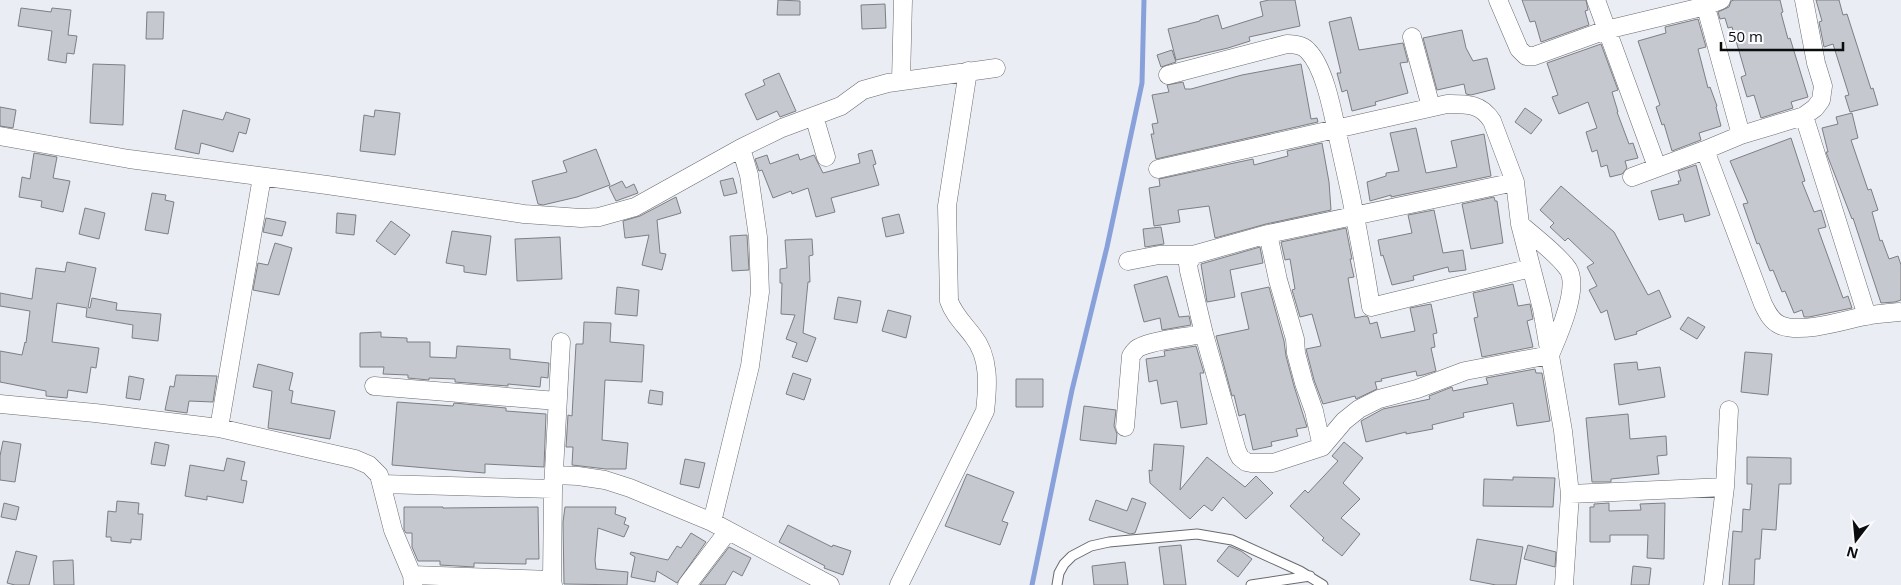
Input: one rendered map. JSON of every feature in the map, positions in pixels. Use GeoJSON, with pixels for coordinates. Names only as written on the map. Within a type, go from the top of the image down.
{"type":"FeatureCollection","features":[{"type":"Feature","properties":{"kind":"street"},"geometry":{"type":"LineString","coordinates":[[901,81],[903,0]]}},
{"type":"Feature","properties":{"kind":"street"},"geometry":{"type":"LineString","coordinates":[[1498,0],[1519,49],[1526,56],[1542,55],[1606,30],[1710,2],[1741,135]]}},
{"type":"Feature","properties":{"kind":"street"},"geometry":{"type":"LineString","coordinates":[[1596,0],[1657,167]]}},
{"type":"Feature","properties":{"kind":"street"},"geometry":{"type":"LineString","coordinates":[[1632,176],[1741,135],[1804,116],[1815,108],[1821,100],[1823,86],[1816,63],[1804,0]]}},
{"type":"Feature","properties":{"kind":"street"},"geometry":{"type":"LineString","coordinates":[[1412,37],[1431,107]]}},
{"type":"Feature","properties":{"kind":"street"},"geometry":{"type":"LineString","coordinates":[[1168,75],[1287,44],[1302,46],[1308,50],[1329,96],[1356,216],[1371,306],[1531,268]]}},
{"type":"Feature","properties":{"kind":"street"},"geometry":{"type":"LineString","coordinates":[[0,136],[129,159],[327,185],[524,214],[599,218],[635,207],[741,148],[782,128],[841,106],[863,90],[901,81],[996,68]]}},
{"type":"Feature","properties":{"kind":"street"},"geometry":{"type":"LineString","coordinates":[[899,585],[985,411],[988,392],[985,361],[982,351],[974,337],[952,309],[949,301],[947,206],[968,71]]}},
{"type":"Feature","properties":{"kind":"street"},"geometry":{"type":"LineString","coordinates":[[1158,169],[1446,104],[1475,105],[1487,114],[1492,121],[1515,182],[1520,224],[1542,309],[1563,432],[1570,494],[1564,585]]}},
{"type":"Feature","properties":{"kind":"street"},"geometry":{"type":"LineString","coordinates":[[814,116],[826,157]]}},
{"type":"Feature","properties":{"kind":"street"},"geometry":{"type":"LineString","coordinates":[[1804,116],[1867,316]]}},
{"type":"Feature","properties":{"kind":"street"},"geometry":{"type":"LineString","coordinates":[[712,522],[750,366],[760,292],[758,237],[749,175],[741,148]]}},
{"type":"Feature","properties":{"kind":"street"},"geometry":{"type":"LineString","coordinates":[[1705,150],[1762,304],[1773,320],[1780,325],[1792,328],[1824,326],[1867,316],[1899,312]]}},
{"type":"Feature","properties":{"kind":"street"},"geometry":{"type":"LineString","coordinates":[[219,428],[262,177]]}},
{"type":"Feature","properties":{"kind":"street"},"geometry":{"type":"LineString","coordinates":[[1128,261],[1159,256],[1193,255],[1268,234],[1515,182]]}},
{"type":"Feature","properties":{"kind":"street"},"geometry":{"type":"LineString","coordinates":[[1520,224],[1567,268],[1572,281],[1560,332],[1550,355]]}},
{"type":"Feature","properties":{"kind":"street"},"geometry":{"type":"LineString","coordinates":[[1268,234],[1278,280],[1295,339],[1296,353],[1314,411],[1322,447]]}},
{"type":"Feature","properties":{"kind":"street"},"geometry":{"type":"LineString","coordinates":[[1193,255],[1188,264],[1204,334],[1233,439],[1240,457],[1246,462],[1273,463],[1322,447],[1352,415],[1379,398],[1417,389],[1465,371],[1550,355]]}},
{"type":"Feature","properties":{"kind":"street"},"geometry":{"type":"LineString","coordinates":[[1125,427],[1131,356],[1135,350],[1140,346],[1204,334]]}},
{"type":"Feature","properties":{"kind":"street"},"geometry":{"type":"LineString","coordinates":[[0,404],[95,412],[219,428],[355,459],[369,465],[379,475],[393,530],[413,580],[553,583],[553,482],[561,342]]}},
{"type":"Feature","properties":{"kind":"street"},"geometry":{"type":"LineString","coordinates":[[374,386],[557,401]]}},
{"type":"Feature","properties":{"kind":"street"},"geometry":{"type":"LineString","coordinates":[[1713,585],[1725,487],[1729,410]]}},
{"type":"Feature","properties":{"kind":"street"},"geometry":{"type":"LineString","coordinates":[[382,484],[553,482],[578,476],[605,480],[712,522],[830,585]]}},
{"type":"Feature","properties":{"kind":"street"},"geometry":{"type":"LineString","coordinates":[[1570,494],[1725,487]]}},
{"type":"Feature","properties":{"kind":"street"},"geometry":{"type":"LineString","coordinates":[[686,585],[728,531]]}},
{"type":"Feature","properties":{"kind":"lane"},"geometry":{"type":"LineString","coordinates":[[1056,585],[1064,564],[1072,556],[1091,546],[1109,542],[1181,534],[1211,535],[1232,540],[1310,576],[1323,585]]}},
{"type":"Feature","properties":{"kind":"lane"},"geometry":{"type":"LineString","coordinates":[[1252,585],[1310,576]]}},
{"type":"Feature","properties":{"kind":"building"},"geometry":{"type":"Polygon","coordinates":[[[778,0],[800,1],[800,15],[777,15],[778,0]]]}},
{"type":"Feature","properties":{"kind":"building"},"geometry":{"type":"Polygon","coordinates":[[[1295,0],[1300,26],[1249,37],[1250,41],[1228,48],[1176,60],[1168,29],[1218,15],[1222,29],[1263,16],[1260,2],[1295,0]]]}},
{"type":"Feature","properties":{"kind":"building"},"geometry":{"type":"Polygon","coordinates":[[[1522,0],[1586,0],[1588,10],[1585,11],[1589,25],[1541,42],[1535,21],[1530,22],[1522,0]]]}},
{"type":"Feature","properties":{"kind":"building"},"geometry":{"type":"Polygon","coordinates":[[[1780,0],[1783,12],[1781,13],[1788,39],[1790,38],[1808,97],[1791,102],[1793,108],[1761,118],[1754,95],[1747,97],[1741,77],[1746,75],[1732,27],[1728,28],[1725,18],[1720,19],[1718,12],[1729,7],[1731,1],[1780,0]]]}},
{"type":"Feature","properties":{"kind":"building"},"geometry":{"type":"Polygon","coordinates":[[[1816,0],[1839,0],[1843,15],[1847,14],[1878,105],[1850,112],[1845,96],[1849,95],[1833,44],[1824,47],[1819,22],[1822,21],[1816,0]]]}},
{"type":"Feature","properties":{"kind":"building"},"geometry":{"type":"Polygon","coordinates":[[[885,4],[886,28],[862,29],[861,5],[885,4]]]}},
{"type":"Feature","properties":{"kind":"building"},"geometry":{"type":"Polygon","coordinates":[[[21,8],[51,12],[52,8],[71,10],[68,35],[77,36],[74,54],[67,53],[66,63],[48,60],[52,31],[18,26],[21,8]]]}},
{"type":"Feature","properties":{"kind":"building"},"geometry":{"type":"Polygon","coordinates":[[[147,12],[164,12],[163,39],[146,39],[147,12]]]}},
{"type":"Feature","properties":{"kind":"building"},"geometry":{"type":"Polygon","coordinates":[[[1351,17],[1359,50],[1403,43],[1408,62],[1400,63],[1408,93],[1375,102],[1376,105],[1352,111],[1347,90],[1342,92],[1337,73],[1341,73],[1329,22],[1351,17]]]}},
{"type":"Feature","properties":{"kind":"building"},"geometry":{"type":"Polygon","coordinates":[[[1698,19],[1706,47],[1698,49],[1708,88],[1710,87],[1717,106],[1721,126],[1699,133],[1701,140],[1672,151],[1664,124],[1662,125],[1656,107],[1660,105],[1638,41],[1666,33],[1665,27],[1698,19]]]}},
{"type":"Feature","properties":{"kind":"building"},"geometry":{"type":"Polygon","coordinates":[[[1462,30],[1466,48],[1473,61],[1487,58],[1495,89],[1471,95],[1466,94],[1464,84],[1437,90],[1423,38],[1462,30]]]}},
{"type":"Feature","properties":{"kind":"building"},"geometry":{"type":"Polygon","coordinates":[[[1601,44],[1618,90],[1612,92],[1617,112],[1629,144],[1633,143],[1638,158],[1625,161],[1627,168],[1622,174],[1610,177],[1607,165],[1601,167],[1597,150],[1592,152],[1586,132],[1597,128],[1588,102],[1559,114],[1552,97],[1558,95],[1547,63],[1601,44]]]}},
{"type":"Feature","properties":{"kind":"building"},"geometry":{"type":"Polygon","coordinates":[[[1172,50],[1176,62],[1161,67],[1157,55],[1172,50]]]}},
{"type":"Feature","properties":{"kind":"building"},"geometry":{"type":"Polygon","coordinates":[[[93,64],[125,65],[123,125],[90,123],[93,64]]]}},
{"type":"Feature","properties":{"kind":"building"},"geometry":{"type":"Polygon","coordinates":[[[1301,64],[1311,119],[1317,118],[1318,122],[1156,159],[1151,134],[1154,134],[1152,124],[1158,123],[1152,95],[1169,92],[1167,85],[1183,82],[1185,89],[1191,89],[1242,75],[1301,64]]]}},
{"type":"Feature","properties":{"kind":"building"},"geometry":{"type":"Polygon","coordinates":[[[779,73],[796,111],[780,117],[777,111],[757,120],[745,94],[765,85],[763,80],[779,73]]]}},
{"type":"Feature","properties":{"kind":"building"},"geometry":{"type":"Polygon","coordinates":[[[0,107],[16,110],[13,128],[0,126],[0,107]]]}},
{"type":"Feature","properties":{"kind":"building"},"geometry":{"type":"Polygon","coordinates":[[[1525,108],[1542,120],[1531,134],[1515,122],[1525,108]]]}},
{"type":"Feature","properties":{"kind":"building"},"geometry":{"type":"Polygon","coordinates":[[[183,110],[223,120],[226,112],[250,119],[246,134],[239,132],[233,152],[201,143],[199,154],[175,149],[183,110]]]}},
{"type":"Feature","properties":{"kind":"building"},"geometry":{"type":"Polygon","coordinates":[[[375,110],[400,113],[395,155],[360,151],[364,115],[374,117],[375,110]]]}},
{"type":"Feature","properties":{"kind":"building"},"geometry":{"type":"Polygon","coordinates":[[[1852,113],[1858,138],[1851,140],[1868,190],[1871,189],[1878,210],[1872,212],[1880,241],[1882,240],[1889,259],[1898,256],[1901,265],[1901,300],[1895,302],[1881,303],[1853,218],[1826,152],[1828,152],[1822,128],[1838,124],[1836,117],[1852,113]]]}},
{"type":"Feature","properties":{"kind":"building"},"geometry":{"type":"Polygon","coordinates":[[[1416,128],[1426,173],[1457,167],[1451,141],[1484,134],[1491,176],[1391,197],[1391,195],[1370,201],[1367,182],[1386,176],[1386,173],[1399,171],[1390,133],[1416,128]]]}},
{"type":"Feature","properties":{"kind":"building"},"geometry":{"type":"Polygon","coordinates":[[[1791,138],[1805,181],[1802,182],[1814,212],[1821,210],[1826,227],[1818,229],[1843,298],[1848,296],[1852,308],[1809,317],[1804,317],[1802,310],[1794,313],[1785,291],[1782,292],[1773,270],[1770,271],[1759,243],[1757,244],[1743,204],[1748,203],[1730,161],[1791,138]]]}},
{"type":"Feature","properties":{"kind":"building"},"geometry":{"type":"Polygon","coordinates":[[[1322,143],[1329,182],[1331,210],[1266,224],[1215,238],[1209,206],[1178,210],[1180,222],[1154,226],[1149,188],[1160,186],[1159,179],[1253,159],[1254,165],[1288,156],[1287,151],[1322,143]]]}},
{"type":"Feature","properties":{"kind":"building"},"geometry":{"type":"Polygon","coordinates":[[[596,149],[610,185],[577,197],[543,205],[538,204],[532,181],[567,172],[563,161],[596,149]]]}},
{"type":"Feature","properties":{"kind":"building"},"geometry":{"type":"Polygon","coordinates":[[[872,150],[876,164],[873,165],[879,185],[831,198],[835,212],[816,217],[808,188],[792,194],[791,191],[773,198],[762,170],[759,171],[755,159],[767,155],[770,164],[798,154],[800,160],[814,155],[823,173],[860,163],[858,154],[872,150]]]}},
{"type":"Feature","properties":{"kind":"building"},"geometry":{"type":"Polygon","coordinates":[[[34,153],[57,157],[53,178],[70,181],[63,212],[41,207],[42,201],[19,197],[22,177],[30,179],[34,153]]]}},
{"type":"Feature","properties":{"kind":"building"},"geometry":{"type":"Polygon","coordinates":[[[1696,165],[1710,215],[1685,222],[1683,214],[1659,220],[1651,191],[1679,184],[1678,181],[1681,181],[1678,171],[1696,165]]]}},
{"type":"Feature","properties":{"kind":"building"},"geometry":{"type":"Polygon","coordinates":[[[733,178],[737,193],[724,196],[720,181],[733,178]]]}},
{"type":"Feature","properties":{"kind":"building"},"geometry":{"type":"Polygon","coordinates":[[[622,181],[626,188],[634,184],[638,193],[616,201],[609,187],[622,181]]]}},
{"type":"Feature","properties":{"kind":"building"},"geometry":{"type":"Polygon","coordinates":[[[1561,186],[1614,232],[1648,295],[1659,290],[1671,317],[1636,332],[1637,334],[1615,340],[1607,310],[1601,313],[1589,290],[1597,286],[1587,267],[1594,263],[1568,238],[1565,241],[1550,227],[1554,223],[1540,210],[1561,186]]]}},
{"type":"Feature","properties":{"kind":"building"},"geometry":{"type":"Polygon","coordinates":[[[152,193],[166,195],[165,200],[174,202],[168,234],[145,230],[152,193]]]}},
{"type":"Feature","properties":{"kind":"building"},"geometry":{"type":"Polygon","coordinates":[[[676,197],[681,213],[657,220],[660,253],[666,254],[662,270],[642,265],[649,235],[625,238],[623,221],[640,216],[676,197]]]}},
{"type":"Feature","properties":{"kind":"building"},"geometry":{"type":"Polygon","coordinates":[[[1494,197],[1495,201],[1497,201],[1503,243],[1471,249],[1462,204],[1494,197]]]}},
{"type":"Feature","properties":{"kind":"building"},"geometry":{"type":"Polygon","coordinates":[[[85,208],[105,213],[99,239],[79,234],[85,208]]]}},
{"type":"Feature","properties":{"kind":"building"},"geometry":{"type":"Polygon","coordinates":[[[1434,210],[1443,253],[1463,250],[1466,270],[1449,272],[1448,267],[1413,276],[1414,280],[1392,285],[1383,255],[1381,256],[1378,240],[1412,233],[1408,215],[1434,210]]]}},
{"type":"Feature","properties":{"kind":"building"},"geometry":{"type":"Polygon","coordinates":[[[337,213],[356,215],[354,235],[336,233],[337,213]]]}},
{"type":"Feature","properties":{"kind":"building"},"geometry":{"type":"Polygon","coordinates":[[[899,214],[904,233],[886,237],[882,218],[899,214]]]}},
{"type":"Feature","properties":{"kind":"building"},"geometry":{"type":"Polygon","coordinates":[[[266,218],[286,222],[282,236],[263,232],[266,218]]]}},
{"type":"Feature","properties":{"kind":"building"},"geometry":{"type":"Polygon","coordinates":[[[391,221],[410,235],[395,255],[376,241],[391,221]]]}},
{"type":"Feature","properties":{"kind":"building"},"geometry":{"type":"Polygon","coordinates":[[[1161,227],[1164,244],[1145,247],[1143,229],[1161,227]]]}},
{"type":"Feature","properties":{"kind":"building"},"geometry":{"type":"Polygon","coordinates":[[[1346,228],[1354,277],[1348,278],[1355,318],[1365,316],[1368,317],[1370,324],[1377,322],[1381,338],[1415,331],[1410,308],[1431,304],[1437,333],[1433,334],[1435,347],[1431,348],[1436,371],[1417,376],[1416,371],[1381,379],[1382,381],[1375,382],[1377,389],[1356,399],[1355,396],[1323,404],[1314,380],[1306,349],[1321,346],[1312,314],[1300,317],[1292,290],[1295,289],[1290,259],[1285,260],[1281,242],[1346,228]]]}},
{"type":"Feature","properties":{"kind":"building"},"geometry":{"type":"Polygon","coordinates":[[[452,231],[491,236],[486,275],[464,272],[464,266],[446,263],[452,231]]]}},
{"type":"Feature","properties":{"kind":"building"},"geometry":{"type":"Polygon","coordinates":[[[747,235],[749,270],[732,271],[730,236],[747,235]]]}},
{"type":"Feature","properties":{"kind":"building"},"geometry":{"type":"Polygon","coordinates":[[[560,237],[562,279],[517,281],[515,239],[560,237]]]}},
{"type":"Feature","properties":{"kind":"building"},"geometry":{"type":"Polygon","coordinates":[[[812,239],[813,255],[809,256],[810,282],[808,282],[803,333],[816,338],[807,362],[792,357],[797,343],[786,339],[795,315],[781,314],[782,283],[780,283],[780,269],[787,268],[785,240],[812,239]]]}},
{"type":"Feature","properties":{"kind":"building"},"geometry":{"type":"Polygon","coordinates":[[[275,243],[292,248],[279,295],[253,290],[258,263],[268,265],[275,243]]]}},
{"type":"Feature","properties":{"kind":"building"},"geometry":{"type":"Polygon","coordinates":[[[1260,247],[1263,263],[1230,270],[1235,297],[1207,302],[1201,264],[1260,247]]]}},
{"type":"Feature","properties":{"kind":"building"},"geometry":{"type":"Polygon","coordinates":[[[67,262],[96,268],[88,307],[90,308],[92,298],[117,303],[116,310],[161,314],[158,341],[132,338],[133,325],[86,317],[87,308],[57,303],[52,342],[99,348],[96,368],[91,367],[87,393],[68,390],[67,398],[46,396],[46,391],[0,382],[0,351],[22,355],[26,343],[30,311],[0,306],[0,293],[32,299],[36,268],[65,272],[67,262]]]}},
{"type":"Feature","properties":{"kind":"building"},"geometry":{"type":"Polygon","coordinates":[[[1167,276],[1179,317],[1189,316],[1191,325],[1162,330],[1160,318],[1144,322],[1134,285],[1167,276]]]}},
{"type":"Feature","properties":{"kind":"building"},"geometry":{"type":"Polygon","coordinates":[[[1513,284],[1518,306],[1530,304],[1533,319],[1527,321],[1533,347],[1482,357],[1474,318],[1478,317],[1473,293],[1513,284]]]}},
{"type":"Feature","properties":{"kind":"building"},"geometry":{"type":"Polygon","coordinates":[[[617,287],[639,290],[637,316],[615,314],[617,287]]]}},
{"type":"Feature","properties":{"kind":"building"},"geometry":{"type":"Polygon","coordinates":[[[1269,287],[1294,386],[1307,427],[1296,429],[1298,436],[1271,442],[1272,446],[1253,450],[1245,414],[1239,416],[1216,336],[1249,329],[1241,293],[1269,287]]]}},
{"type":"Feature","properties":{"kind":"building"},"geometry":{"type":"Polygon","coordinates":[[[838,297],[861,301],[857,323],[834,319],[838,297]]]}},
{"type":"Feature","properties":{"kind":"building"},"geometry":{"type":"Polygon","coordinates":[[[888,310],[911,316],[906,338],[882,331],[888,310]]]}},
{"type":"Feature","properties":{"kind":"building"},"geometry":{"type":"Polygon","coordinates":[[[1688,317],[1705,327],[1697,339],[1680,329],[1688,317]]]}},
{"type":"Feature","properties":{"kind":"building"},"geometry":{"type":"Polygon","coordinates":[[[584,322],[611,323],[610,342],[644,345],[642,382],[605,380],[602,440],[628,443],[626,469],[572,465],[573,447],[566,447],[568,415],[572,416],[576,344],[583,344],[584,322]]]}},
{"type":"Feature","properties":{"kind":"building"},"geometry":{"type":"Polygon","coordinates":[[[381,332],[381,337],[407,338],[407,342],[430,342],[430,357],[456,358],[457,346],[510,349],[510,359],[549,363],[548,378],[541,377],[540,387],[508,384],[508,386],[455,382],[455,379],[429,378],[429,380],[408,378],[408,375],[383,374],[384,367],[360,367],[360,333],[381,332]]]}},
{"type":"Feature","properties":{"kind":"building"},"geometry":{"type":"Polygon","coordinates":[[[1196,346],[1204,373],[1200,373],[1207,424],[1181,428],[1177,401],[1161,404],[1157,380],[1149,382],[1146,359],[1165,356],[1164,351],[1196,346]]]}},
{"type":"Feature","properties":{"kind":"building"},"geometry":{"type":"Polygon","coordinates":[[[1745,352],[1772,354],[1768,395],[1741,392],[1745,352]]]}},
{"type":"Feature","properties":{"kind":"building"},"geometry":{"type":"Polygon","coordinates":[[[1637,362],[1638,370],[1660,367],[1665,397],[1619,405],[1614,364],[1637,362]]]}},
{"type":"Feature","properties":{"kind":"building"},"geometry":{"type":"Polygon","coordinates":[[[258,364],[293,373],[289,390],[293,391],[291,403],[335,411],[330,439],[268,428],[272,391],[253,387],[258,364]]]}},
{"type":"Feature","properties":{"kind":"building"},"geometry":{"type":"Polygon","coordinates":[[[1535,369],[1536,373],[1542,373],[1550,421],[1517,426],[1513,403],[1463,413],[1464,417],[1432,425],[1433,429],[1406,434],[1406,432],[1366,442],[1361,421],[1383,409],[1430,399],[1429,396],[1452,387],[1453,391],[1488,384],[1486,378],[1535,369]]]}},
{"type":"Feature","properties":{"kind":"building"},"geometry":{"type":"Polygon","coordinates":[[[793,373],[811,379],[804,400],[786,394],[793,373]]]}},
{"type":"Feature","properties":{"kind":"building"},"geometry":{"type":"Polygon","coordinates":[[[176,375],[217,376],[213,402],[189,401],[187,413],[165,410],[170,386],[174,387],[176,375]]]}},
{"type":"Feature","properties":{"kind":"building"},"geometry":{"type":"Polygon","coordinates":[[[129,376],[144,379],[140,400],[126,398],[129,376]]]}},
{"type":"Feature","properties":{"kind":"building"},"geometry":{"type":"Polygon","coordinates":[[[1016,379],[1043,379],[1043,407],[1016,407],[1016,379]]]}},
{"type":"Feature","properties":{"kind":"building"},"geometry":{"type":"Polygon","coordinates":[[[650,390],[663,392],[662,405],[648,403],[650,390]]]}},
{"type":"Feature","properties":{"kind":"building"},"geometry":{"type":"Polygon","coordinates":[[[397,402],[453,406],[454,403],[506,408],[506,411],[546,414],[544,467],[485,464],[485,473],[392,465],[397,402]]]}},
{"type":"Feature","properties":{"kind":"building"},"geometry":{"type":"Polygon","coordinates":[[[1084,406],[1116,410],[1114,426],[1117,434],[1116,444],[1080,440],[1084,406]]]}},
{"type":"Feature","properties":{"kind":"building"},"geometry":{"type":"Polygon","coordinates":[[[1628,414],[1630,439],[1666,436],[1667,455],[1657,456],[1659,474],[1611,479],[1611,482],[1592,482],[1586,418],[1628,414]]]}},
{"type":"Feature","properties":{"kind":"building"},"geometry":{"type":"Polygon","coordinates":[[[3,441],[21,444],[15,482],[0,480],[0,456],[3,441]]]}},
{"type":"Feature","properties":{"kind":"building"},"geometry":{"type":"Polygon","coordinates":[[[155,442],[169,445],[165,466],[151,464],[155,442]]]}},
{"type":"Feature","properties":{"kind":"building"},"geometry":{"type":"Polygon","coordinates":[[[1344,442],[1363,458],[1343,483],[1360,499],[1341,518],[1360,534],[1342,556],[1322,540],[1324,538],[1290,506],[1305,490],[1308,493],[1338,461],[1332,456],[1344,442]]]}},
{"type":"Feature","properties":{"kind":"building"},"geometry":{"type":"Polygon","coordinates":[[[1154,444],[1184,446],[1180,490],[1207,457],[1245,487],[1256,476],[1273,493],[1246,519],[1223,497],[1212,511],[1204,505],[1190,519],[1150,483],[1149,470],[1152,471],[1154,444]]]}},
{"type":"Feature","properties":{"kind":"building"},"geometry":{"type":"Polygon","coordinates":[[[1747,457],[1791,458],[1791,484],[1779,484],[1776,530],[1762,529],[1760,559],[1755,559],[1754,585],[1729,585],[1733,531],[1742,532],[1743,509],[1750,510],[1752,484],[1747,484],[1747,457]]]}},
{"type":"Feature","properties":{"kind":"building"},"geometry":{"type":"Polygon","coordinates":[[[227,458],[245,462],[241,480],[247,481],[243,503],[207,496],[207,500],[185,496],[190,465],[224,471],[227,458]]]}},
{"type":"Feature","properties":{"kind":"building"},"geometry":{"type":"Polygon","coordinates":[[[685,459],[705,463],[699,488],[680,484],[685,459]]]}},
{"type":"Feature","properties":{"kind":"building"},"geometry":{"type":"Polygon","coordinates":[[[967,474],[1014,492],[1002,521],[1008,523],[1000,545],[945,526],[967,474]]]}},
{"type":"Feature","properties":{"kind":"building"},"geometry":{"type":"Polygon","coordinates":[[[1513,477],[1555,478],[1553,507],[1483,506],[1484,479],[1513,480],[1513,477]]]}},
{"type":"Feature","properties":{"kind":"building"},"geometry":{"type":"Polygon","coordinates":[[[1132,498],[1146,503],[1135,533],[1130,534],[1089,520],[1096,500],[1127,511],[1132,498]]]}},
{"type":"Feature","properties":{"kind":"building"},"geometry":{"type":"Polygon","coordinates":[[[117,501],[139,503],[138,514],[143,514],[141,540],[131,539],[131,543],[111,541],[111,537],[106,537],[108,511],[116,512],[117,501]]]}},
{"type":"Feature","properties":{"kind":"building"},"geometry":{"type":"Polygon","coordinates":[[[4,503],[19,507],[16,520],[1,517],[4,503]]]}},
{"type":"Feature","properties":{"kind":"building"},"geometry":{"type":"Polygon","coordinates":[[[1609,503],[1609,511],[1641,510],[1640,504],[1665,503],[1664,559],[1647,558],[1648,535],[1610,535],[1610,542],[1590,542],[1590,507],[1594,507],[1594,504],[1609,503]]]}},
{"type":"Feature","properties":{"kind":"building"},"geometry":{"type":"Polygon","coordinates":[[[404,507],[538,507],[539,559],[526,559],[526,564],[474,563],[474,567],[440,565],[440,561],[418,561],[412,547],[412,533],[406,533],[404,530],[404,507]]]}},
{"type":"Feature","properties":{"kind":"building"},"geometry":{"type":"Polygon","coordinates":[[[565,507],[616,507],[615,514],[626,518],[624,524],[629,526],[624,537],[598,528],[595,560],[596,569],[628,572],[627,585],[564,584],[563,522],[565,507]]]}},
{"type":"Feature","properties":{"kind":"building"},"geometry":{"type":"Polygon","coordinates":[[[788,525],[832,547],[833,545],[851,551],[843,575],[824,568],[825,566],[779,542],[788,525]]]}},
{"type":"Feature","properties":{"kind":"building"},"geometry":{"type":"Polygon","coordinates":[[[691,533],[706,542],[677,583],[657,571],[655,582],[631,577],[635,557],[630,554],[631,552],[668,560],[677,546],[681,548],[691,533]]]}},
{"type":"Feature","properties":{"kind":"building"},"geometry":{"type":"Polygon","coordinates":[[[1477,539],[1523,547],[1516,585],[1496,585],[1470,580],[1477,539]]]}},
{"type":"Feature","properties":{"kind":"building"},"geometry":{"type":"Polygon","coordinates":[[[1181,545],[1186,585],[1164,585],[1159,547],[1181,545]]]}},
{"type":"Feature","properties":{"kind":"building"},"geometry":{"type":"Polygon","coordinates":[[[1528,545],[1556,552],[1555,567],[1524,559],[1528,545]]]}},
{"type":"Feature","properties":{"kind":"building"},"geometry":{"type":"Polygon","coordinates":[[[1229,546],[1241,551],[1252,559],[1238,577],[1217,561],[1229,546]]]}},
{"type":"Feature","properties":{"kind":"building"},"geometry":{"type":"Polygon","coordinates":[[[729,547],[751,558],[742,576],[733,571],[725,585],[700,585],[729,547]]]}},
{"type":"Feature","properties":{"kind":"building"},"geometry":{"type":"Polygon","coordinates":[[[16,551],[37,556],[29,585],[7,583],[16,551]]]}},
{"type":"Feature","properties":{"kind":"building"},"geometry":{"type":"Polygon","coordinates":[[[73,560],[74,585],[54,585],[53,561],[73,560]]]}},
{"type":"Feature","properties":{"kind":"building"},"geometry":{"type":"Polygon","coordinates":[[[1125,562],[1128,585],[1094,585],[1092,566],[1125,562]]]}},
{"type":"Feature","properties":{"kind":"building"},"geometry":{"type":"Polygon","coordinates":[[[1633,566],[1651,568],[1649,585],[1631,585],[1633,566]]]}},
{"type":"Feature","properties":{"kind":"waterway"},"geometry":{"type":"LineString","coordinates":[[1032,585],[1072,390],[1107,247],[1142,83],[1144,0]]}}]}
